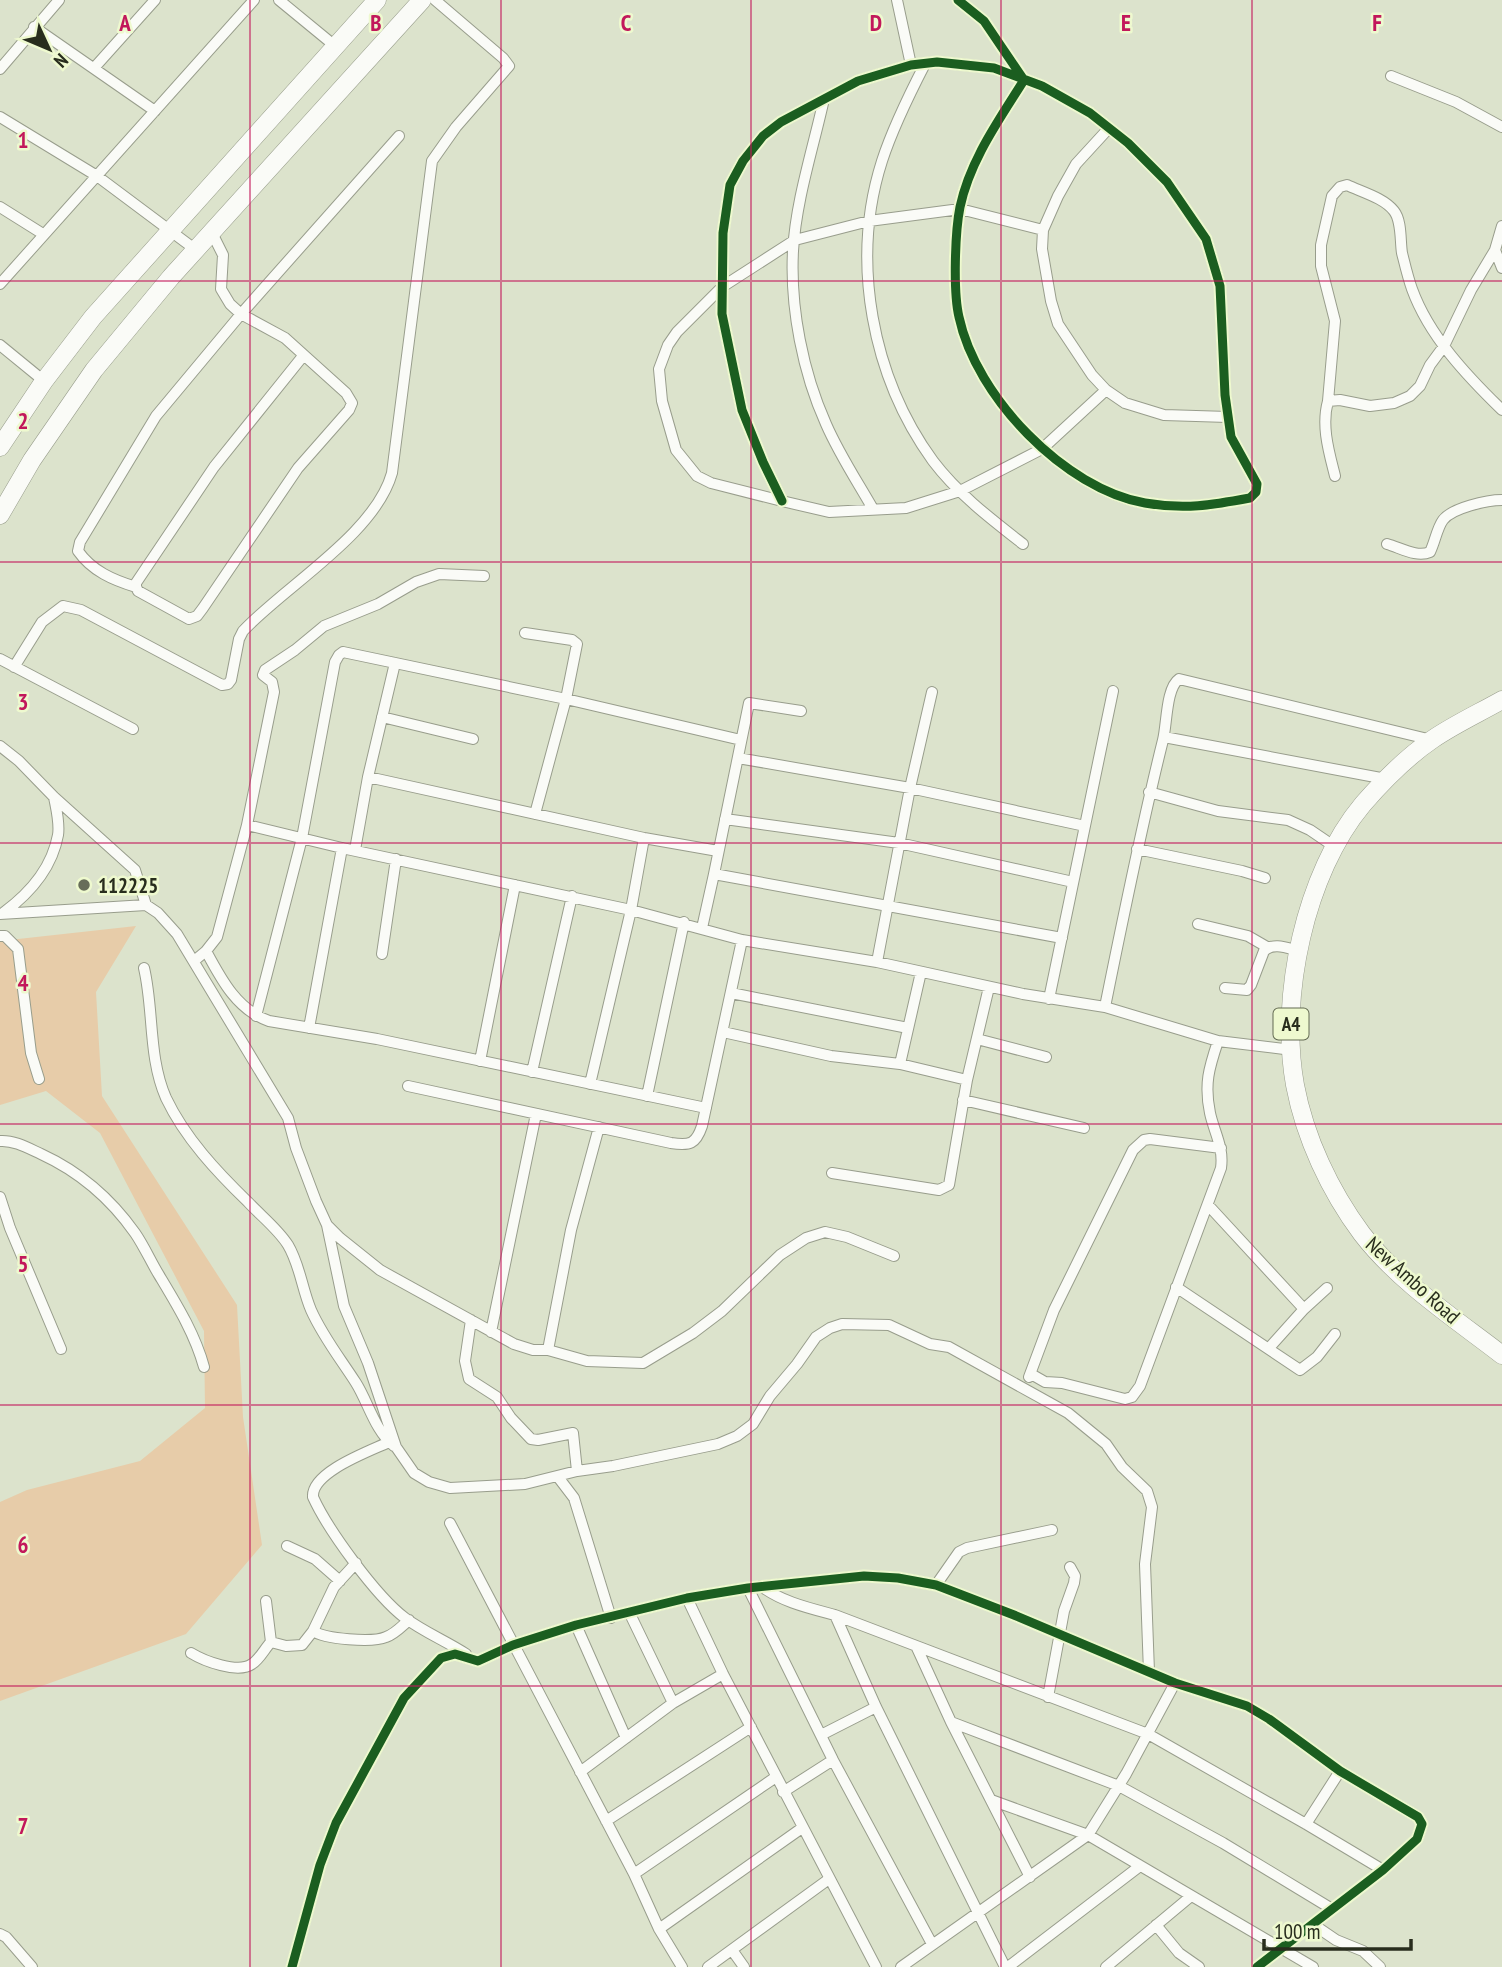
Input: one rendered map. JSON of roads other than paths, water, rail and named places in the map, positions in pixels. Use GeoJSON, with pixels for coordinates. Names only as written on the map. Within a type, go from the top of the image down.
{"type":"FeatureCollection","features":[{"type":"Feature","properties":{"kind":"main road"},"geometry":{"type":"LineString","coordinates":[[0,447],[44,381],[93,317],[377,0]]}},
{"type":"Feature","properties":{"kind":"main road"},"geometry":{"type":"LineString","coordinates":[[0,514],[32,460],[94,370],[196,250],[422,0]]}},
{"type":"Feature","properties":{"kind":"main road","name":"New Ambo Road"},"geometry":{"type":"LineString","coordinates":[[1502,700],[1432,740],[1386,779],[1362,806],[1335,847],[1325,865],[1298,951],[1292,1050],[1296,1086],[1313,1143],[1334,1191],[1363,1235],[1391,1266],[1502,1355]]}},
{"type":"Feature","properties":{"kind":"street"},"geometry":{"type":"LineString","coordinates":[[0,69],[59,0]]}},
{"type":"Feature","properties":{"kind":"street"},"geometry":{"type":"LineString","coordinates":[[94,68],[155,0]]}},
{"type":"Feature","properties":{"kind":"street"},"geometry":{"type":"LineString","coordinates":[[0,284],[254,0]]}},
{"type":"Feature","properties":{"kind":"street"},"geometry":{"type":"LineString","coordinates":[[279,0],[335,46]]}},
{"type":"Feature","properties":{"kind":"street"},"geometry":{"type":"LineString","coordinates":[[15,667],[42,621],[63,606],[81,610],[222,685],[228,684],[232,680],[239,639],[243,631],[317,566],[369,516],[381,499],[389,482],[393,461],[432,161],[456,127],[509,66],[435,0]]}},
{"type":"Feature","properties":{"kind":"street"},"geometry":{"type":"LineString","coordinates":[[897,0],[911,65]]}},
{"type":"Feature","properties":{"kind":"street"},"geometry":{"type":"LineString","coordinates":[[958,0],[984,21],[1024,79]]}},
{"type":"Feature","properties":{"kind":"street"},"geometry":{"type":"LineString","coordinates":[[34,27],[155,111]]}},
{"type":"Feature","properties":{"kind":"street"},"geometry":{"type":"LineString","coordinates":[[782,501],[742,410],[722,314],[726,209],[730,185],[743,161],[763,136],[781,122],[858,80],[911,65],[937,62],[993,68],[1024,79],[1042,86],[1090,113],[1128,143],[1167,182],[1206,239],[1220,286],[1222,357],[1231,437],[1257,484],[1257,489],[1250,498],[1200,508],[1144,503],[1107,491],[1061,464],[1042,449],[998,399],[973,358],[959,317],[956,251],[960,209],[970,170],[1024,79]]}},
{"type":"Feature","properties":{"kind":"street"},"geometry":{"type":"LineString","coordinates":[[925,64],[881,162],[869,220],[868,285],[878,346],[895,396],[934,461],[978,509],[1023,544]]}},
{"type":"Feature","properties":{"kind":"street"},"geometry":{"type":"LineString","coordinates":[[1391,76],[1456,102],[1502,127]]}},
{"type":"Feature","properties":{"kind":"street"},"geometry":{"type":"LineString","coordinates":[[824,99],[793,252],[796,309],[805,360],[826,424],[873,509]]}},
{"type":"Feature","properties":{"kind":"street"},"geometry":{"type":"LineString","coordinates":[[0,117],[97,176],[196,250]]}},
{"type":"Feature","properties":{"kind":"street"},"geometry":{"type":"LineString","coordinates":[[1109,128],[1076,164],[1043,230],[1042,250],[1058,324],[1092,375],[1106,390],[1125,403],[1164,415],[1228,417]]}},
{"type":"Feature","properties":{"kind":"street"},"geometry":{"type":"LineString","coordinates":[[212,233],[223,255],[221,289],[230,304],[241,314],[285,338],[346,393],[352,403],[349,410],[298,468],[197,616],[189,619],[135,587],[116,581],[96,569],[78,551],[80,542],[156,416],[241,314],[399,136]]}},
{"type":"Feature","properties":{"kind":"street"},"geometry":{"type":"LineString","coordinates":[[1335,476],[1326,436],[1325,415],[1335,321],[1321,266],[1321,245],[1332,196],[1340,187],[1347,185],[1386,203],[1394,210],[1412,290],[1444,346],[1467,375],[1502,410]]}},
{"type":"Feature","properties":{"kind":"street"},"geometry":{"type":"LineString","coordinates":[[0,207],[43,234]]}},
{"type":"Feature","properties":{"kind":"street"},"geometry":{"type":"LineString","coordinates":[[1043,230],[960,209],[869,220],[795,240],[722,287],[677,332],[668,345],[659,369],[662,401],[677,450],[697,477],[782,501],[829,512],[906,508],[960,491],[1042,449],[1106,390]]}},
{"type":"Feature","properties":{"kind":"street"},"geometry":{"type":"LineString","coordinates":[[1328,401],[1340,400],[1370,406],[1394,403],[1410,396],[1420,386],[1495,250],[1502,226]]}},
{"type":"Feature","properties":{"kind":"street"},"geometry":{"type":"LineString","coordinates":[[1495,250],[1502,268]]}},
{"type":"Feature","properties":{"kind":"street"},"geometry":{"type":"LineString","coordinates":[[0,345],[44,381]]}},
{"type":"Feature","properties":{"kind":"street"},"geometry":{"type":"LineString","coordinates":[[135,587],[214,467],[303,356]]}},
{"type":"Feature","properties":{"kind":"street"},"geometry":{"type":"LineString","coordinates":[[1387,544],[1426,555],[1430,552],[1446,516],[1476,503],[1502,500]]}},
{"type":"Feature","properties":{"kind":"street"},"geometry":{"type":"LineString","coordinates":[[194,961],[216,937],[247,825],[274,692],[272,682],[263,675],[265,670],[324,626],[378,604],[416,582],[439,574],[484,576]]}},
{"type":"Feature","properties":{"kind":"street"},"geometry":{"type":"LineString","coordinates":[[525,633],[572,640],[577,644],[566,698],[535,814]]}},
{"type":"Feature","properties":{"kind":"street"},"geometry":{"type":"LineString","coordinates":[[256,1016],[302,838],[335,662],[339,655],[349,652],[566,698],[741,740]]}},
{"type":"Feature","properties":{"kind":"street"},"geometry":{"type":"LineString","coordinates":[[0,659],[133,729]]}},
{"type":"Feature","properties":{"kind":"street"},"geometry":{"type":"LineString","coordinates":[[355,850],[368,777],[394,663]]}},
{"type":"Feature","properties":{"kind":"street"},"geometry":{"type":"LineString","coordinates":[[1105,1007],[1149,792],[1164,737],[1171,690],[1180,680],[1432,740]]}},
{"type":"Feature","properties":{"kind":"street"},"geometry":{"type":"LineString","coordinates":[[1049,999],[1113,691]]}},
{"type":"Feature","properties":{"kind":"street"},"geometry":{"type":"LineString","coordinates":[[877,962],[886,904],[932,692]]}},
{"type":"Feature","properties":{"kind":"street"},"geometry":{"type":"LineString","coordinates":[[702,928],[749,703],[801,711]]}},
{"type":"Feature","properties":{"kind":"street"},"geometry":{"type":"LineString","coordinates":[[382,718],[473,739]]}},
{"type":"Feature","properties":{"kind":"street"},"geometry":{"type":"LineString","coordinates":[[1164,737],[1386,779]]}},
{"type":"Feature","properties":{"kind":"street"},"geometry":{"type":"LineString","coordinates":[[0,746],[135,870],[146,905],[165,920],[194,961],[288,1118],[296,1148],[327,1225],[344,1306],[368,1363],[393,1445]]}},
{"type":"Feature","properties":{"kind":"street"},"geometry":{"type":"LineString","coordinates":[[738,758],[910,789],[1085,826]]}},
{"type":"Feature","properties":{"kind":"street"},"geometry":{"type":"LineString","coordinates":[[368,777],[644,838],[718,851]]}},
{"type":"Feature","properties":{"kind":"street"},"geometry":{"type":"LineString","coordinates":[[1149,792],[1218,811],[1288,820],[1310,830],[1335,847]]}},
{"type":"Feature","properties":{"kind":"street"},"geometry":{"type":"LineString","coordinates":[[1,914],[18,902],[41,877],[52,854],[58,833],[54,797]]}},
{"type":"Feature","properties":{"kind":"street"},"geometry":{"type":"LineString","coordinates":[[725,819],[899,843],[1073,882]]}},
{"type":"Feature","properties":{"kind":"street"},"geometry":{"type":"LineString","coordinates":[[247,825],[342,848],[631,909],[742,940],[877,962],[1049,999],[1105,1007],[1218,1041],[1292,1050]]}},
{"type":"Feature","properties":{"kind":"street"},"geometry":{"type":"LineString","coordinates":[[590,1084],[631,909],[644,838]]}},
{"type":"Feature","properties":{"kind":"street"},"geometry":{"type":"LineString","coordinates":[[309,1027],[342,848]]}},
{"type":"Feature","properties":{"kind":"street"},"geometry":{"type":"LineString","coordinates":[[1137,849],[1265,878]]}},
{"type":"Feature","properties":{"kind":"street"},"geometry":{"type":"LineString","coordinates":[[382,954],[396,859]]}},
{"type":"Feature","properties":{"kind":"street"},"geometry":{"type":"LineString","coordinates":[[714,874],[1062,938]]}},
{"type":"Feature","properties":{"kind":"street"},"geometry":{"type":"LineString","coordinates":[[480,1061],[514,885]]}},
{"type":"Feature","properties":{"kind":"street"},"geometry":{"type":"LineString","coordinates":[[532,1072],[572,896]]}},
{"type":"Feature","properties":{"kind":"street"},"geometry":{"type":"LineString","coordinates":[[1,914],[146,905]]}},
{"type":"Feature","properties":{"kind":"street"},"geometry":{"type":"LineString","coordinates":[[647,1096],[684,922]]}},
{"type":"Feature","properties":{"kind":"street"},"geometry":{"type":"LineString","coordinates":[[1198,924],[1248,936],[1268,947]]}},
{"type":"Feature","properties":{"kind":"street"},"geometry":{"type":"LineString","coordinates":[[0,936],[5,936],[18,949],[30,1053],[39,1079]]}},
{"type":"Feature","properties":{"kind":"street"},"geometry":{"type":"LineString","coordinates":[[408,1086],[688,1145],[698,1137],[706,1108],[742,940]]}},
{"type":"Feature","properties":{"kind":"street"},"geometry":{"type":"LineString","coordinates":[[1225,988],[1247,989],[1268,947],[1298,951]]}},
{"type":"Feature","properties":{"kind":"street"},"geometry":{"type":"LineString","coordinates":[[206,951],[222,980],[243,1007],[256,1016],[706,1108]]}},
{"type":"Feature","properties":{"kind":"street"},"geometry":{"type":"LineString","coordinates":[[144,968],[150,998],[149,1024],[166,1098],[197,1146],[288,1245],[323,1335],[355,1381],[393,1445],[414,1473],[429,1482],[450,1488],[525,1484],[577,1471],[718,1444],[737,1436],[760,1416],[770,1396],[816,1336],[842,1324],[889,1325],[930,1344],[949,1348],[1068,1413],[1107,1444],[1122,1467],[1147,1491],[1152,1507],[1145,1564],[1149,1672]]}},
{"type":"Feature","properties":{"kind":"street"},"geometry":{"type":"LineString","coordinates":[[900,1064],[921,972]]}},
{"type":"Feature","properties":{"kind":"street"},"geometry":{"type":"LineString","coordinates":[[832,1174],[939,1190],[949,1185],[967,1080],[989,987]]}},
{"type":"Feature","properties":{"kind":"street"},"geometry":{"type":"LineString","coordinates":[[731,993],[908,1028]]}},
{"type":"Feature","properties":{"kind":"street"},"geometry":{"type":"LineString","coordinates":[[723,1032],[831,1056],[900,1064],[967,1080]]}},
{"type":"Feature","properties":{"kind":"street"},"geometry":{"type":"LineString","coordinates":[[977,1039],[1046,1057]]}},
{"type":"Feature","properties":{"kind":"street"},"geometry":{"type":"LineString","coordinates":[[1031,1374],[1045,1382],[1125,1399],[1132,1397],[1140,1386],[1221,1168],[1222,1148],[1210,1115],[1207,1094],[1207,1075],[1218,1041]]}},
{"type":"Feature","properties":{"kind":"street"},"geometry":{"type":"LineString","coordinates":[[963,1100],[1084,1128]]}},
{"type":"Feature","properties":{"kind":"street"},"geometry":{"type":"LineString","coordinates":[[491,1332],[536,1114]]}},
{"type":"Feature","properties":{"kind":"street"},"geometry":{"type":"LineString","coordinates":[[548,1350],[570,1230],[599,1127]]}},
{"type":"Feature","properties":{"kind":"street"},"geometry":{"type":"LineString","coordinates":[[1024,1387],[1054,1311],[1133,1150],[1144,1140],[1150,1139],[1222,1148]]}},
{"type":"Feature","properties":{"kind":"street"},"geometry":{"type":"LineString","coordinates":[[0,1141],[23,1145],[59,1163],[89,1184],[120,1213],[137,1235],[176,1303],[198,1347],[204,1367]]}},
{"type":"Feature","properties":{"kind":"street"},"geometry":{"type":"LineString","coordinates":[[0,1197],[10,1228],[61,1349]]}},
{"type":"Feature","properties":{"kind":"street"},"geometry":{"type":"LineString","coordinates":[[1208,1205],[1304,1309]]}},
{"type":"Feature","properties":{"kind":"street"},"geometry":{"type":"LineString","coordinates":[[327,1225],[380,1269],[491,1332],[533,1350],[548,1350],[587,1361],[643,1363],[693,1333],[722,1311],[780,1255],[806,1238],[825,1232],[847,1237],[894,1256]]}},
{"type":"Feature","properties":{"kind":"street"},"geometry":{"type":"LineString","coordinates":[[1176,1287],[1296,1368],[1303,1370],[1335,1334]]}},
{"type":"Feature","properties":{"kind":"street"},"geometry":{"type":"LineString","coordinates":[[1269,1348],[1327,1288]]}},
{"type":"Feature","properties":{"kind":"street"},"geometry":{"type":"LineString","coordinates":[[471,1320],[466,1361],[469,1379],[501,1401],[511,1418],[531,1439],[573,1433],[577,1471]]}},
{"type":"Feature","properties":{"kind":"street"},"geometry":{"type":"LineString","coordinates":[[393,1445],[337,1467],[319,1480],[313,1489],[313,1497],[356,1563],[378,1590],[409,1620],[478,1661]]}},
{"type":"Feature","properties":{"kind":"street"},"geometry":{"type":"LineString","coordinates":[[558,1477],[574,1498],[611,1618]]}},
{"type":"Feature","properties":{"kind":"street"},"geometry":{"type":"LineString","coordinates":[[450,1523],[634,1874],[659,1929],[682,1967]]}},
{"type":"Feature","properties":{"kind":"street"},"geometry":{"type":"LineString","coordinates":[[936,1586],[959,1552],[967,1548],[1052,1530]]}},
{"type":"Feature","properties":{"kind":"street"},"geometry":{"type":"LineString","coordinates":[[288,1546],[315,1559],[340,1581]]}},
{"type":"Feature","properties":{"kind":"street"},"geometry":{"type":"LineString","coordinates":[[271,1642],[298,1647],[306,1641],[334,1587],[356,1563]]}},
{"type":"Feature","properties":{"kind":"street"},"geometry":{"type":"LineString","coordinates":[[1048,1697],[1060,1634],[1074,1583],[1075,1576],[1070,1567]]}},
{"type":"Feature","properties":{"kind":"street"},"geometry":{"type":"LineString","coordinates":[[292,1967],[320,1865],[337,1823],[404,1698],[441,1658],[455,1654],[478,1661],[513,1645],[576,1625],[687,1598],[761,1586],[864,1576],[898,1578],[936,1586],[1060,1634],[1175,1683],[1253,1709],[1340,1771],[1418,1816],[1422,1824],[1417,1839],[1314,1925],[1257,1967]]}},
{"type":"Feature","properties":{"kind":"street"},"geometry":{"type":"LineString","coordinates":[[761,1586],[773,1596],[835,1615],[1148,1734],[1382,1870]]}},
{"type":"Feature","properties":{"kind":"street"},"geometry":{"type":"LineString","coordinates":[[748,1588],[833,1760],[932,1944]]}},
{"type":"Feature","properties":{"kind":"street"},"geometry":{"type":"LineString","coordinates":[[687,1598],[723,1674],[876,1967]]}},
{"type":"Feature","properties":{"kind":"street"},"geometry":{"type":"LineString","coordinates":[[191,1653],[214,1664],[244,1667],[254,1663],[271,1642],[266,1601]]}},
{"type":"Feature","properties":{"kind":"street"},"geometry":{"type":"LineString","coordinates":[[630,1614],[673,1703]]}},
{"type":"Feature","properties":{"kind":"street"},"geometry":{"type":"LineString","coordinates":[[835,1615],[876,1707],[1007,1967],[1140,1866]]}},
{"type":"Feature","properties":{"kind":"street"},"geometry":{"type":"LineString","coordinates":[[313,1631],[328,1637],[377,1640],[391,1635],[409,1620]]}},
{"type":"Feature","properties":{"kind":"street"},"geometry":{"type":"LineString","coordinates":[[576,1625],[626,1738]]}},
{"type":"Feature","properties":{"kind":"street"},"geometry":{"type":"LineString","coordinates":[[917,1648],[951,1722],[1030,1877]]}},
{"type":"Feature","properties":{"kind":"street"},"geometry":{"type":"LineString","coordinates":[[580,1772],[673,1703],[723,1674]]}},
{"type":"Feature","properties":{"kind":"street"},"geometry":{"type":"LineString","coordinates":[[901,1967],[1087,1835],[1119,1786],[1175,1683]]}},
{"type":"Feature","properties":{"kind":"street"},"geometry":{"type":"LineString","coordinates":[[821,1735],[876,1707]]}},
{"type":"Feature","properties":{"kind":"street"},"geometry":{"type":"LineString","coordinates":[[951,1722],[1119,1786],[1223,1843],[1332,1909]]}},
{"type":"Feature","properties":{"kind":"street"},"geometry":{"type":"LineString","coordinates":[[606,1821],[751,1727]]}},
{"type":"Feature","properties":{"kind":"street"},"geometry":{"type":"LineString","coordinates":[[783,1791],[833,1760]]}},
{"type":"Feature","properties":{"kind":"street"},"geometry":{"type":"LineString","coordinates":[[1306,1824],[1340,1771]]}},
{"type":"Feature","properties":{"kind":"street"},"geometry":{"type":"LineString","coordinates":[[634,1874],[776,1777]]}},
{"type":"Feature","properties":{"kind":"street"},"geometry":{"type":"LineString","coordinates":[[991,1800],[1087,1835],[1313,1967]]}},
{"type":"Feature","properties":{"kind":"street"},"geometry":{"type":"LineString","coordinates":[[659,1929],[802,1828]]}},
{"type":"Feature","properties":{"kind":"street"},"geometry":{"type":"LineString","coordinates":[[708,1967],[829,1879]]}},
{"type":"Feature","properties":{"kind":"street"},"geometry":{"type":"LineString","coordinates":[[1106,1967],[1191,1897]]}},
{"type":"Feature","properties":{"kind":"street"},"geometry":{"type":"LineString","coordinates":[[1156,1925],[1179,1953],[1199,1967]]}},
{"type":"Feature","properties":{"kind":"street"},"geometry":{"type":"LineString","coordinates":[[1314,1925],[1336,1940],[1363,1951],[1380,1967]]}},
{"type":"Feature","properties":{"kind":"street"},"geometry":{"type":"LineString","coordinates":[[0,1934],[6,1937],[32,1967]]}},
{"type":"Feature","properties":{"kind":"street"},"geometry":{"type":"LineString","coordinates":[[732,1950],[744,1967]]}},
{"type":"Feature","properties":{"kind":"place","name":"112225"},"geometry":{"type":"Point","coordinates":[84,885]}}]}
